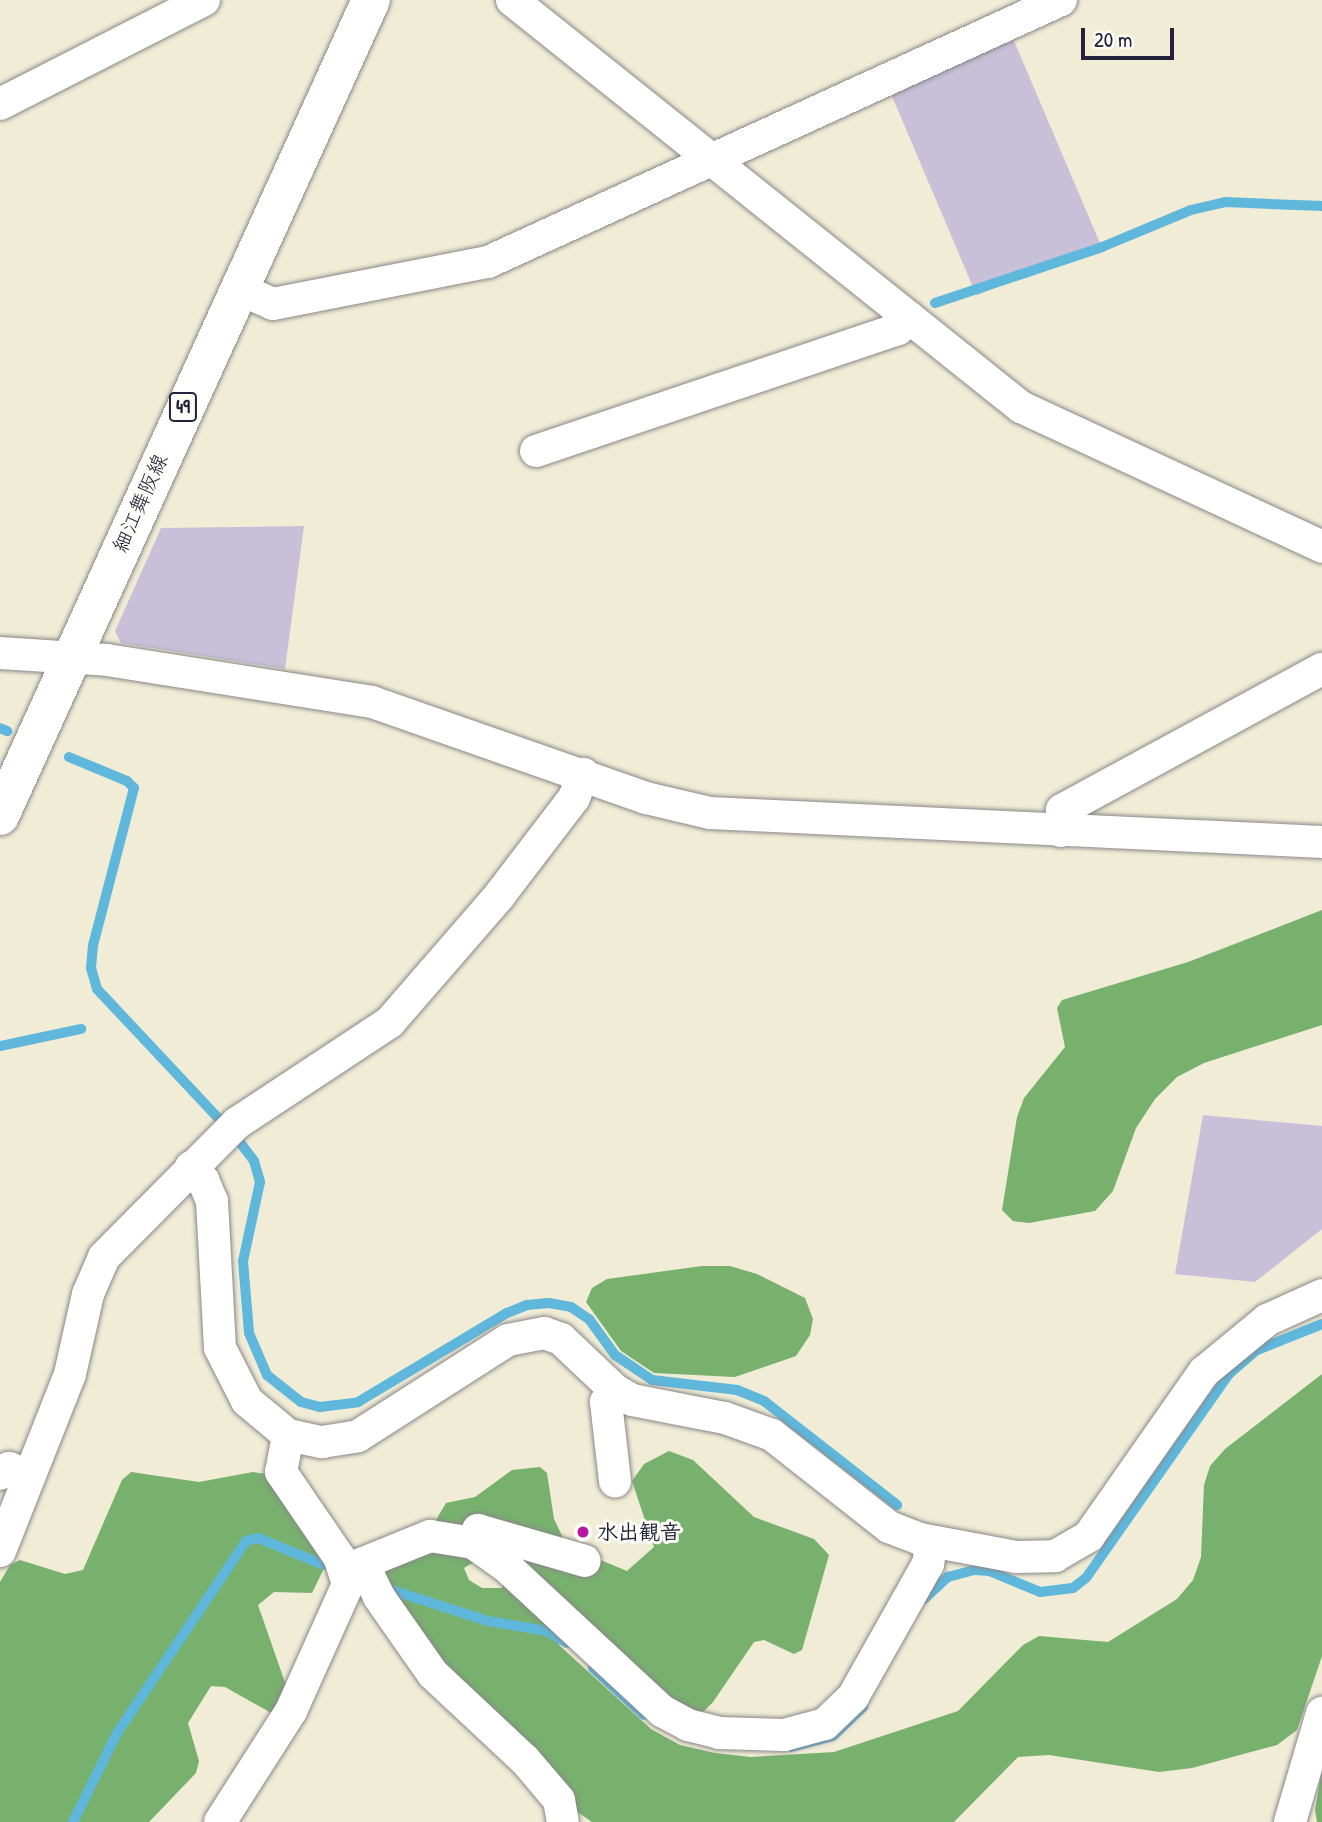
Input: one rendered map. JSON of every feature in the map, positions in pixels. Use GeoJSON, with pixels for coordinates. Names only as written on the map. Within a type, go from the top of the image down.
{"type":"FeatureCollection","features":[{"type":"Feature","properties":{"kind":"main road","name":"細江舞阪線"},"geometry":{"type":"LineString","coordinates":[[0,816],[237,288],[371,0]]}},
{"type":"Feature","properties":{"kind":"street"},"geometry":{"type":"LineString","coordinates":[[0,104],[204,0]]}},
{"type":"Feature","properties":{"kind":"street"},"geometry":{"type":"LineString","coordinates":[[512,0],[1021,407],[1322,547]]}},
{"type":"Feature","properties":{"kind":"street"},"geometry":{"type":"LineString","coordinates":[[237,288],[273,304],[488,262],[1061,0]]}},
{"type":"Feature","properties":{"kind":"street"},"geometry":{"type":"LineString","coordinates":[[536,451],[898,329],[909,317]]}},
{"type":"Feature","properties":{"kind":"street"},"geometry":{"type":"LineString","coordinates":[[0,653],[71,657],[372,702],[646,798],[709,813],[1322,842]]}},
{"type":"Feature","properties":{"kind":"street"},"geometry":{"type":"LineString","coordinates":[[1061,831],[1062,810],[1322,670]]}},
{"type":"Feature","properties":{"kind":"street"},"geometry":{"type":"LineString","coordinates":[[0,1551],[15,1475],[70,1374],[94,1274],[117,1241],[191,1167],[258,1107],[352,1051],[390,1022],[499,896],[574,798],[583,774]]}},
{"type":"Feature","properties":{"kind":"street"},"geometry":{"type":"LineString","coordinates":[[191,1167],[203,1180],[212,1201],[220,1348],[247,1401],[288,1435],[322,1442],[358,1436],[526,1333],[561,1339],[615,1390],[651,1406],[725,1418],[772,1435],[889,1527],[932,1542],[1036,1559],[1073,1548],[1101,1521],[1203,1372],[1267,1320],[1322,1295]]}},
{"type":"Feature","properties":{"kind":"street"},"geometry":{"type":"LineString","coordinates":[[615,1390],[606,1402],[615,1481]]}},
{"type":"Feature","properties":{"kind":"street"},"geometry":{"type":"LineString","coordinates":[[288,1435],[281,1451],[281,1472],[379,1597],[433,1674],[525,1760],[559,1800],[567,1821]]}},
{"type":"Feature","properties":{"kind":"street"},"geometry":{"type":"LineString","coordinates":[[473,1543],[478,1530],[585,1561]]}},
{"type":"Feature","properties":{"kind":"street"},"geometry":{"type":"LineString","coordinates":[[220,1822],[299,1695],[345,1598],[355,1568],[403,1544],[430,1536],[473,1543],[500,1560],[662,1711],[688,1725],[751,1736],[807,1732],[841,1713],[928,1564],[932,1542]]}},
{"type":"Feature","properties":{"kind":"street"},"geometry":{"type":"LineString","coordinates":[[1290,1822],[1322,1713]]}},
{"type":"Feature","properties":{"kind":"shaded area"},"geometry":{"type":"Polygon","coordinates":[[[1012,36],[1100,243],[977,295],[889,88],[1012,36]]]}},
{"type":"Feature","properties":{"kind":"shaded area"},"geometry":{"type":"Polygon","coordinates":[[[304,526],[285,669],[121,643],[115,631],[161,528],[304,526]]]}},
{"type":"Feature","properties":{"kind":"shaded area"},"geometry":{"type":"Polygon","coordinates":[[[1203,1115],[1322,1126],[1322,1229],[1255,1282],[1175,1274],[1203,1115]]]}},
{"type":"Feature","properties":{"kind":"green space"},"geometry":{"type":"Polygon","coordinates":[[[1322,910],[1322,1025],[1204,1063],[1177,1077],[1155,1099],[1136,1128],[1113,1191],[1095,1211],[1029,1223],[1013,1221],[1002,1210],[1017,1117],[1024,1098],[1065,1047],[1057,1008],[1062,1000],[1188,962],[1322,910]]]}},
{"type":"Feature","properties":{"kind":"green space"},"geometry":{"type":"Polygon","coordinates":[[[702,1266],[730,1266],[757,1274],[805,1298],[813,1319],[810,1335],[796,1356],[735,1377],[654,1373],[621,1351],[586,1302],[592,1288],[607,1279],[702,1266]]]}},
{"type":"Feature","properties":{"kind":"green space"},"geometry":{"type":"Polygon","coordinates":[[[1322,1374],[1322,1656],[1297,1730],[1277,1745],[1192,1768],[1159,1772],[1049,1755],[1018,1757],[954,1822],[592,1822],[573,1809],[471,1700],[383,1579],[388,1567],[431,1545],[481,1556],[550,1625],[559,1645],[651,1729],[680,1745],[715,1753],[751,1757],[834,1752],[958,1711],[1023,1645],[1039,1636],[1108,1642],[1177,1599],[1193,1580],[1201,1557],[1204,1485],[1210,1466],[1225,1449],[1322,1374]],[[476,1561],[464,1568],[469,1580],[482,1588],[502,1588],[503,1584],[476,1561]]]}},
{"type":"Feature","properties":{"kind":"green space"},"geometry":{"type":"Polygon","coordinates":[[[669,1451],[693,1460],[754,1517],[814,1539],[829,1555],[802,1650],[794,1654],[764,1640],[754,1642],[713,1702],[704,1711],[692,1713],[681,1711],[436,1520],[446,1503],[475,1497],[512,1470],[540,1467],[547,1473],[554,1519],[567,1546],[627,1571],[654,1547],[632,1481],[644,1464],[669,1451]]]}},
{"type":"Feature","properties":{"kind":"green space"},"geometry":{"type":"Polygon","coordinates":[[[131,1472],[199,1482],[253,1472],[267,1474],[327,1562],[312,1593],[274,1592],[258,1605],[288,1691],[273,1714],[225,1687],[211,1686],[188,1723],[199,1761],[196,1773],[149,1822],[0,1822],[0,1582],[10,1565],[20,1560],[65,1574],[83,1570],[122,1480],[131,1472]]]}},
{"type":"Feature","properties":{"kind":"green space"},"geometry":{"type":"Polygon","coordinates":[[[1322,1769],[1322,1822],[1317,1822],[1315,1810],[1322,1769]]]}},
{"type":"Feature","properties":{"kind":"waterway"},"geometry":{"type":"LineString","coordinates":[[935,303],[1102,247],[1191,210],[1225,202],[1322,206]]}},
{"type":"Feature","properties":{"kind":"waterway"},"geometry":{"type":"LineString","coordinates":[[0,728],[7,731]]}},
{"type":"Feature","properties":{"kind":"waterway"},"geometry":{"type":"LineString","coordinates":[[69,757],[127,781],[134,788],[93,945],[91,968],[97,989],[223,1123]]}},
{"type":"Feature","properties":{"kind":"waterway"},"geometry":{"type":"LineString","coordinates":[[0,1046],[81,1029]]}},
{"type":"Feature","properties":{"kind":"waterway"},"geometry":{"type":"LineString","coordinates":[[236,1137],[254,1161],[260,1182],[243,1261],[249,1333],[267,1375],[301,1402],[320,1407],[358,1402],[507,1313],[527,1305],[549,1303],[571,1307],[589,1319],[615,1355],[652,1380],[737,1390],[764,1401],[897,1505]]}},
{"type":"Feature","properties":{"kind":"waterway"},"geometry":{"type":"LineString","coordinates":[[924,1599],[948,1577],[975,1570],[989,1571],[1040,1592],[1073,1588],[1086,1578],[1229,1374],[1257,1350],[1322,1324]]}},
{"type":"Feature","properties":{"kind":"waterway"},"geometry":{"type":"LineString","coordinates":[[73,1822],[117,1733],[246,1541],[258,1538],[324,1565]]}},
{"type":"Feature","properties":{"kind":"waterway"},"geometry":{"type":"LineString","coordinates":[[382,1587],[488,1621],[547,1631],[567,1643]]}},
{"type":"Feature","properties":{"kind":"waterway"},"geometry":{"type":"LineString","coordinates":[[593,1668],[644,1715]]}},
{"type":"Feature","properties":{"kind":"waterway"},"geometry":{"type":"LineString","coordinates":[[791,1747],[833,1736],[863,1707]]}},
{"type":"Feature","properties":{"kind":"place","name":"水出観音"},"geometry":{"type":"Point","coordinates":[583,1532]}}]}
